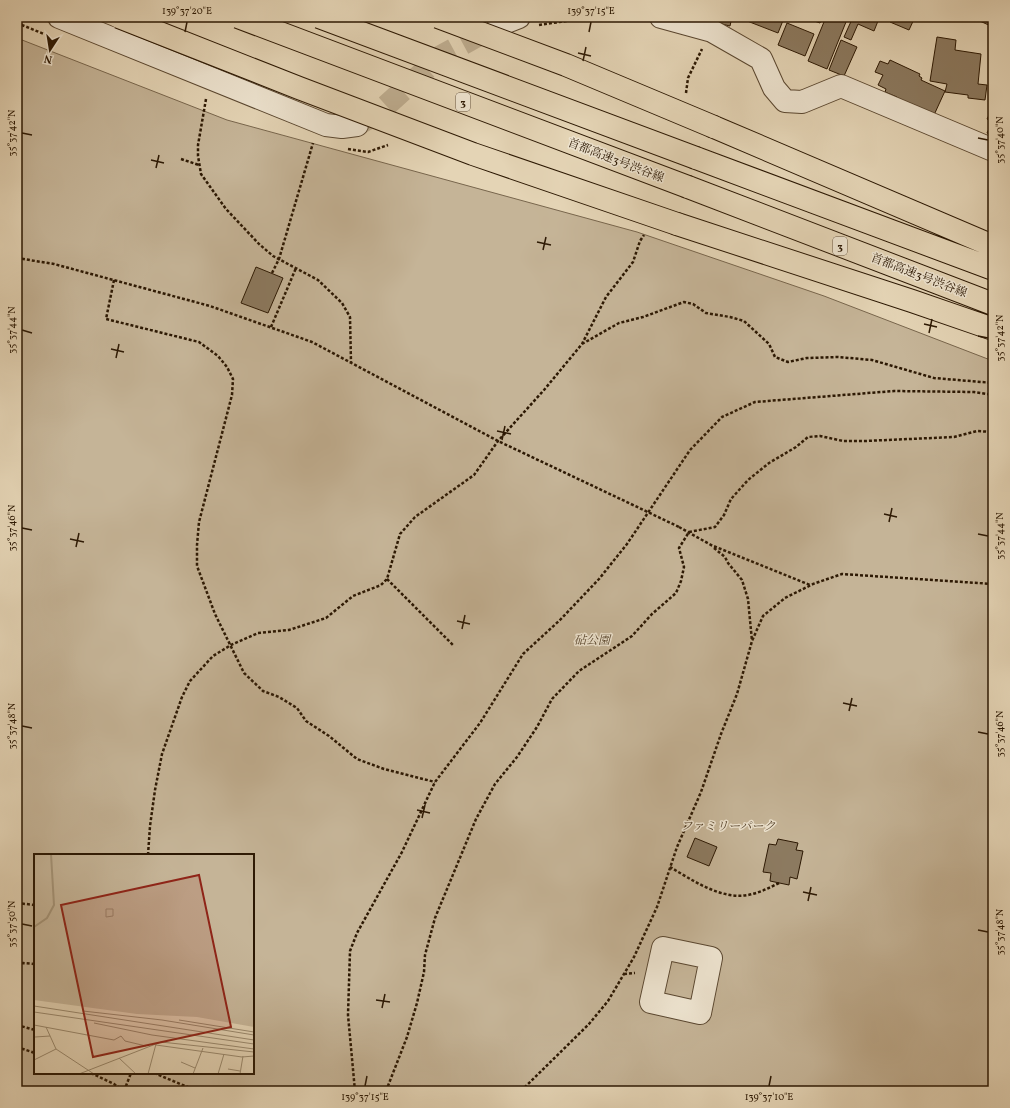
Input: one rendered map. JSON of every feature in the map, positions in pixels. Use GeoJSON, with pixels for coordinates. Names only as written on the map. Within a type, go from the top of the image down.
{"type":"FeatureCollection","features":[{"type":"Feature","properties":{"kind":"highway"},"geometry":{"type":"LineString","coordinates":[[119,17],[299,88],[466,151],[677,224],[993,329]]}},
{"type":"Feature","properties":{"kind":"highway","name":"首都高速3号渋谷線"},"geometry":{"type":"LineString","coordinates":[[238,17],[993,304]]}},
{"type":"Feature","properties":{"kind":"highway"},"geometry":{"type":"LineString","coordinates":[[319,17],[993,269]]}},
{"type":"Feature","properties":{"kind":"highway"},"geometry":{"type":"LineString","coordinates":[[438,17],[566,65],[993,246]]}},
{"type":"Feature","properties":{"kind":"street"},"geometry":{"type":"LineString","coordinates":[[59,17],[326,125],[342,127],[357,125]]}},
{"type":"Feature","properties":{"kind":"street"},"geometry":{"type":"LineString","coordinates":[[498,25],[519,17]]}},
{"type":"Feature","properties":{"kind":"street"},"geometry":{"type":"LineString","coordinates":[[661,17],[712,31],[761,60],[774,88],[786,101],[802,102],[841,86],[993,150]]}},
{"type":"Feature","properties":{"kind":"path"},"geometry":{"type":"LineString","coordinates":[[685,94],[688,78],[712,31]]}},
{"type":"Feature","properties":{"kind":"path"},"geometry":{"type":"LineString","coordinates":[[206,98],[198,145],[201,174],[226,209],[259,244],[273,256],[318,280],[342,303],[350,317],[351,363]]}},
{"type":"Feature","properties":{"kind":"path"},"geometry":{"type":"LineString","coordinates":[[272,273],[279,259],[313,144]]}},
{"type":"Feature","properties":{"kind":"path"},"geometry":{"type":"LineString","coordinates":[[182,159],[200,166]]}},
{"type":"Feature","properties":{"kind":"path"},"geometry":{"type":"LineString","coordinates":[[148,854],[155,790],[162,754],[182,697],[190,681],[213,656],[231,645],[258,633],[289,630],[326,618],[353,596],[381,584],[387,579],[400,534],[415,517],[474,475],[498,441],[544,390],[582,344],[606,297],[633,262],[640,241],[648,229]]}},
{"type":"Feature","properties":{"kind":"path"},"geometry":{"type":"LineString","coordinates":[[17,258],[54,264],[210,306],[312,342],[498,441],[689,532],[711,545],[726,557],[728,563],[742,580],[748,599],[752,641]]}},
{"type":"Feature","properties":{"kind":"path"},"geometry":{"type":"LineString","coordinates":[[270,327],[296,268]]}},
{"type":"Feature","properties":{"kind":"path"},"geometry":{"type":"LineString","coordinates":[[114,280],[106,319],[199,342],[218,356],[228,367],[234,379],[232,395],[199,522],[197,566],[215,614],[244,673],[263,691],[279,697],[297,708],[306,721],[330,736],[357,759],[384,769],[436,782]]}},
{"type":"Feature","properties":{"kind":"path"},"geometry":{"type":"LineString","coordinates":[[582,344],[620,323],[684,302],[693,304],[706,313],[744,321],[769,344],[775,357],[788,362],[807,358],[838,357],[872,360],[934,378],[993,383]]}},
{"type":"Feature","properties":{"kind":"path"},"geometry":{"type":"LineString","coordinates":[[355,1091],[348,1015],[350,951],[357,933],[402,852],[436,782],[480,723],[523,654],[560,620],[599,579],[627,544],[690,450],[722,416],[755,402],[894,391],[974,392],[993,395]]}},
{"type":"Feature","properties":{"kind":"path"},"geometry":{"type":"LineString","coordinates":[[386,1091],[407,1037],[417,1003],[424,972],[425,955],[435,918],[476,819],[495,784],[517,757],[537,727],[552,699],[579,671],[632,636],[652,614],[676,593],[681,581],[684,567],[679,548],[689,532],[715,527],[724,515],[731,499],[748,480],[769,463],[796,447],[808,437],[820,436],[843,441],[865,441],[954,437],[977,431],[993,432]]}},
{"type":"Feature","properties":{"kind":"path"},"geometry":{"type":"LineString","coordinates":[[711,545],[811,585]]}},
{"type":"Feature","properties":{"kind":"path"},"geometry":{"type":"LineString","coordinates":[[521,1091],[589,1024],[608,1002],[637,950],[657,907],[677,847],[701,792],[721,734],[737,694],[752,641],[763,616],[785,598],[811,585],[842,574],[993,584]]}},
{"type":"Feature","properties":{"kind":"path"},"geometry":{"type":"LineString","coordinates":[[387,579],[453,645]]}},
{"type":"Feature","properties":{"kind":"path"},"geometry":{"type":"LineString","coordinates":[[670,867],[696,883],[729,895],[747,895],[767,890],[779,883]]}},
{"type":"Feature","properties":{"kind":"path"},"geometry":{"type":"LineString","coordinates":[[17,903],[34,905]]}},
{"type":"Feature","properties":{"kind":"path"},"geometry":{"type":"LineString","coordinates":[[17,965],[23,963],[34,964]]}},
{"type":"Feature","properties":{"kind":"path"},"geometry":{"type":"LineString","coordinates":[[17,1025],[34,1030]]}},
{"type":"Feature","properties":{"kind":"path"},"geometry":{"type":"LineString","coordinates":[[17,1047],[34,1053]]}},
{"type":"Feature","properties":{"kind":"path"},"geometry":{"type":"LineString","coordinates":[[93,1074],[114,1084],[124,1091],[131,1074]]}},
{"type":"Feature","properties":{"kind":"path"},"geometry":{"type":"LineString","coordinates":[[156,1074],[197,1091]]}},
{"type":"Feature","properties":{"kind":"green space","name":"砧公園"},"geometry":{"type":"Polygon","coordinates":[[[17,38],[227,120],[637,232],[824,296],[993,361],[993,1091],[17,1091],[17,38]]]}},
{"type":"Feature","properties":{"kind":"building"},"geometry":{"type":"Polygon","coordinates":[[[700,17],[732,17],[730,26],[700,19],[700,17]]]}},
{"type":"Feature","properties":{"kind":"building"},"geometry":{"type":"Polygon","coordinates":[[[742,17],[784,18],[778,33],[742,19],[742,17]]]}},
{"type":"Feature","properties":{"kind":"building"},"geometry":{"type":"Polygon","coordinates":[[[803,17],[822,17],[820,23],[803,17]]]}},
{"type":"Feature","properties":{"kind":"building"},"geometry":{"type":"Polygon","coordinates":[[[826,17],[848,17],[827,69],[808,61],[826,17]]]}},
{"type":"Feature","properties":{"kind":"building"},"geometry":{"type":"Polygon","coordinates":[[[853,17],[867,17],[878,21],[874,31],[858,24],[851,40],[844,37],[853,17]]]}},
{"type":"Feature","properties":{"kind":"building"},"geometry":{"type":"Polygon","coordinates":[[[892,17],[915,17],[909,30],[890,22],[892,17]]]}},
{"type":"Feature","properties":{"kind":"building"},"geometry":{"type":"Polygon","coordinates":[[[971,17],[993,17],[993,27],[971,17]]]}},
{"type":"Feature","properties":{"kind":"building"},"geometry":{"type":"Polygon","coordinates":[[[787,23],[814,34],[805,56],[778,45],[787,23]]]}},
{"type":"Feature","properties":{"kind":"building"},"geometry":{"type":"Polygon","coordinates":[[[937,37],[956,40],[955,50],[981,54],[978,84],[987,85],[985,100],[968,98],[968,95],[945,92],[947,84],[930,81],[937,37]]]}},
{"type":"Feature","properties":{"kind":"building"},"geometry":{"type":"Polygon","coordinates":[[[841,40],[857,47],[844,76],[829,70],[841,40]]]}},
{"type":"Feature","properties":{"kind":"building"},"geometry":{"type":"Polygon","coordinates":[[[890,60],[920,74],[919,76],[922,78],[921,80],[945,91],[934,115],[896,98],[897,97],[885,92],[886,89],[878,85],[883,75],[875,72],[880,61],[888,64],[890,60]]]}},
{"type":"Feature","properties":{"kind":"building"},"geometry":{"type":"Polygon","coordinates":[[[991,111],[993,112],[993,136],[987,133],[992,122],[987,119],[991,111]]]}},
{"type":"Feature","properties":{"kind":"building"},"geometry":{"type":"Polygon","coordinates":[[[256,267],[283,278],[268,313],[241,303],[256,267]]]}},
{"type":"Feature","properties":{"kind":"building"},"geometry":{"type":"Polygon","coordinates":[[[695,838],[717,847],[709,866],[687,857],[695,838]]]}},
{"type":"Feature","properties":{"kind":"building"},"geometry":{"type":"Polygon","coordinates":[[[778,839],[798,843],[796,850],[803,851],[797,879],[790,877],[789,885],[770,881],[771,873],[763,872],[769,844],[776,845],[778,839]]]}},
{"type":"Feature","properties":{"kind":"tunnel"},"geometry":{"type":"LineString","coordinates":[[359,124],[378,113],[441,56],[496,26]]}},
{"type":"Feature","properties":{"kind":"park label","name":"ファミリーパーク"},"geometry":{"type":"Point","coordinates":[728,826]}}]}
